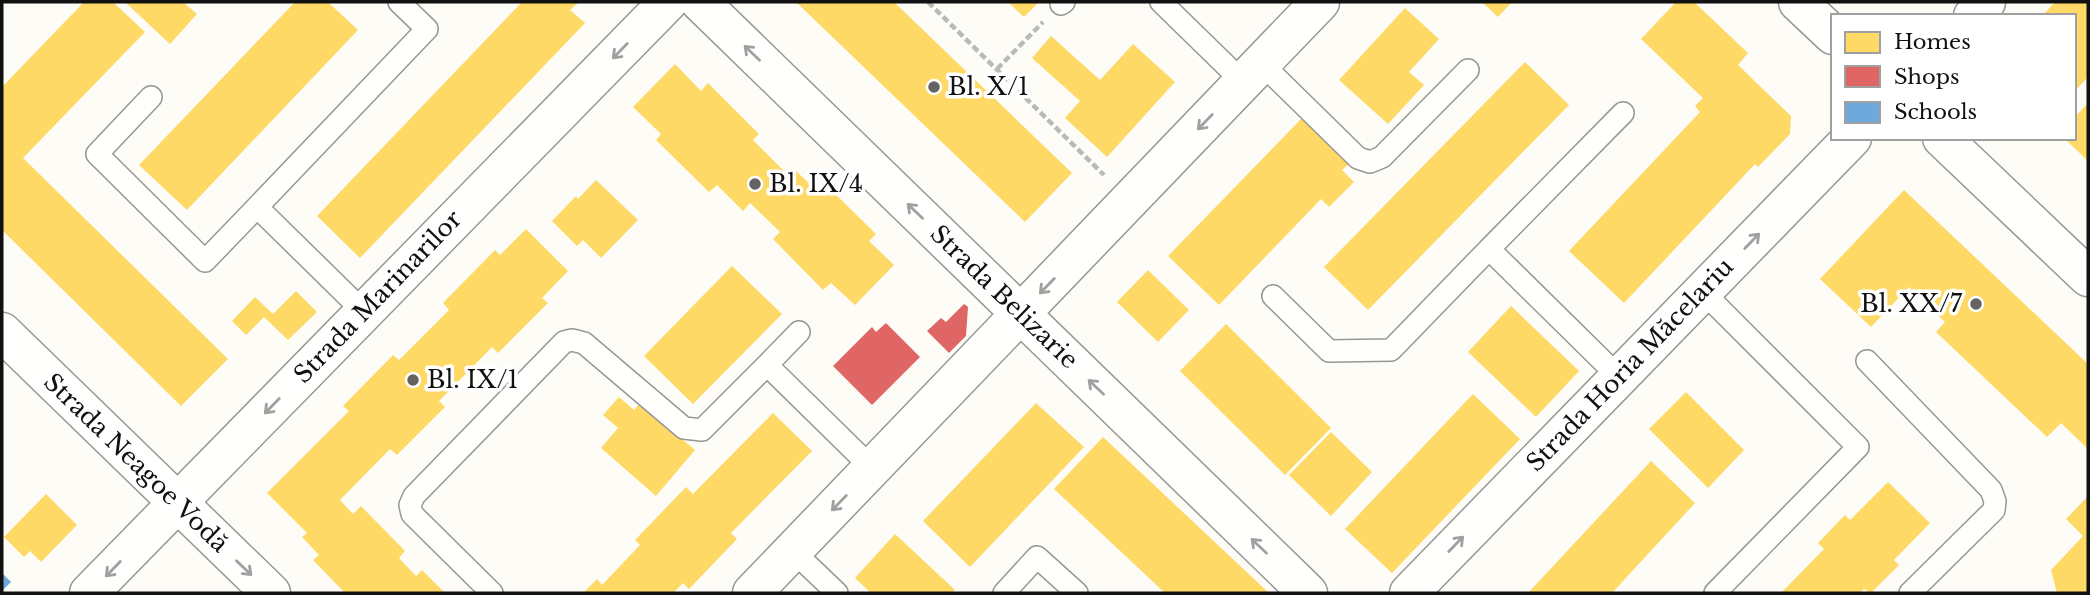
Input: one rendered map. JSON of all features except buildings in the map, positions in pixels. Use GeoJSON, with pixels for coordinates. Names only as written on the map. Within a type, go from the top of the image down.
{"type":"FeatureCollection","features":[{"type":"Feature","properties":{"kind":"street","name":"Strada Marinarilor"},"geometry":{"type":"LineString","coordinates":[[89,593],[667,2]]}},
{"type":"Feature","properties":{"kind":"street","name":"Strada Belizarie"},"geometry":{"type":"LineString","coordinates":[[700,2],[1308,593]]}},
{"type":"Feature","properties":{"kind":"street"},"geometry":{"type":"LineString","coordinates":[[752,593],[1320,2]]}},
{"type":"Feature","properties":{"kind":"street"},"geometry":{"type":"LineString","coordinates":[[1798,2],[1831,33]]}},
{"type":"Feature","properties":{"kind":"street","name":"Strada Horia Măcelariu"},"geometry":{"type":"LineString","coordinates":[[1409,593],[1850,140]]}},
{"type":"Feature","properties":{"kind":"street"},"geometry":{"type":"LineString","coordinates":[[1944,140],[2088,277]]}},
{"type":"Feature","properties":{"kind":"street","name":"Strada Neagoe Vodă"},"geometry":{"type":"LineString","coordinates":[[2,332],[271,593]]}},
{"type":"Feature","properties":{"kind":"lane"},"geometry":{"type":"LineString","coordinates":[[151,97],[97,154],[205,261],[427,29],[399,2]]}},
{"type":"Feature","properties":{"kind":"lane"},"geometry":{"type":"LineString","coordinates":[[1161,2],[1358,158],[1370,162],[1382,157],[1468,70]]}},
{"type":"Feature","properties":{"kind":"lane"},"geometry":{"type":"LineString","coordinates":[[1273,296],[1329,351],[1391,349],[1623,113]]}},
{"type":"Feature","properties":{"kind":"lane"},"geometry":{"type":"LineString","coordinates":[[257,207],[364,312]]}},
{"type":"Feature","properties":{"kind":"lane"},"geometry":{"type":"LineString","coordinates":[[1489,249],[1619,377]]}},
{"type":"Feature","properties":{"kind":"lane"},"geometry":{"type":"LineString","coordinates":[[1702,291],[1858,447],[1715,593]]}},
{"type":"Feature","properties":{"kind":"lane"},"geometry":{"type":"LineString","coordinates":[[492,593],[412,514],[410,505],[414,496],[564,342],[572,340],[584,343],[684,428],[702,430],[799,332]]}},
{"type":"Feature","properties":{"kind":"lane"},"geometry":{"type":"LineString","coordinates":[[1867,361],[1992,490],[1995,501],[1994,510],[1910,593]]}},
{"type":"Feature","properties":{"kind":"lane"},"geometry":{"type":"LineString","coordinates":[[767,365],[872,468]]}},
{"type":"Feature","properties":{"kind":"lane"},"geometry":{"type":"LineString","coordinates":[[793,551],[837,593]]}},
{"type":"Feature","properties":{"kind":"lane"},"geometry":{"type":"LineString","coordinates":[[1004,593],[1037,557],[1077,593]]}},
{"type":"Feature","properties":{"kind":"path"},"geometry":{"type":"LineString","coordinates":[[928,2],[1129,201]]}},
{"type":"Feature","properties":{"kind":"path"},"geometry":{"type":"LineString","coordinates":[[997,69],[1063,3]]}},
{"type":"Feature","properties":{"kind":"place","name":"Bl. X/1"},"geometry":{"type":"Point","coordinates":[934,87]}},
{"type":"Feature","properties":{"kind":"place","name":"Bl. IX/4"},"geometry":{"type":"Point","coordinates":[755,184]}},
{"type":"Feature","properties":{"kind":"place","name":"Bl. XX/7"},"geometry":{"type":"Point","coordinates":[1976,304]}},
{"type":"Feature","properties":{"kind":"place","name":"Bl. IX/1"},"geometry":{"type":"Point","coordinates":[413,380]}}]}
